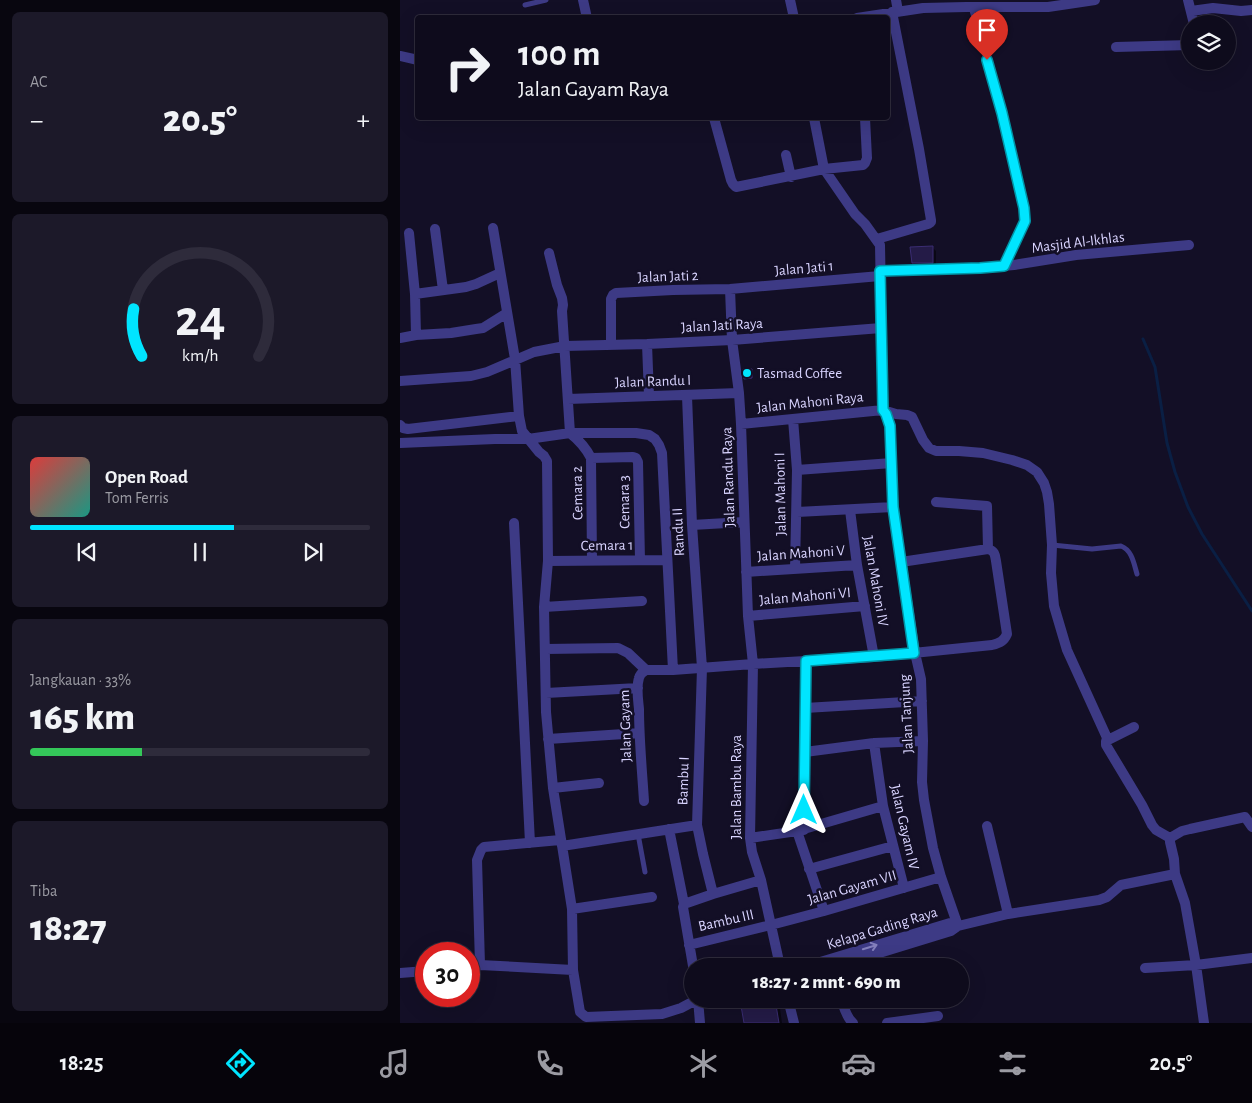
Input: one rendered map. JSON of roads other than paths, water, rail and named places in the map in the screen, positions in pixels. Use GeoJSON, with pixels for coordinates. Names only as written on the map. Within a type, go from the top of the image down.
{"type":"FeatureCollection","features":[{"type":"Feature","properties":{"kind":"street"},"geometry":{"type":"LineString","coordinates":[[582,0],[586,15]]}},
{"type":"Feature","properties":{"kind":"street"},"geometry":{"type":"LineString","coordinates":[[790,0],[793,15]]}},
{"type":"Feature","properties":{"kind":"street"},"geometry":{"type":"LineString","coordinates":[[814,120],[824,169],[855,214],[877,239],[931,222],[895,11],[896,0]]}},
{"type":"Feature","properties":{"kind":"street"},"geometry":{"type":"LineString","coordinates":[[872,15],[923,8],[968,5],[1048,7],[1059,3],[1095,0]]}},
{"type":"Feature","properties":{"kind":"street"},"geometry":{"type":"LineString","coordinates":[[1188,0],[1192,15]]}},
{"type":"Feature","properties":{"kind":"street"},"geometry":{"type":"LineString","coordinates":[[1191,12],[1213,8],[1241,11],[1252,10]]}},
{"type":"Feature","properties":{"kind":"street"},"geometry":{"type":"LineString","coordinates":[[1116,48],[1181,45]]}},
{"type":"Feature","properties":{"kind":"street"},"geometry":{"type":"LineString","coordinates":[[400,56],[415,59]]}},
{"type":"Feature","properties":{"kind":"street"},"geometry":{"type":"LineString","coordinates":[[715,120],[731,180],[736,187],[824,169],[863,165],[868,158],[865,120]]}},
{"type":"Feature","properties":{"kind":"street"},"geometry":{"type":"LineString","coordinates":[[786,155],[791,177]]}},
{"type":"Feature","properties":{"kind":"street"},"geometry":{"type":"LineString","coordinates":[[492,228],[515,359],[519,416],[522,431],[544,456],[546,461],[548,561],[544,606],[548,740],[553,788],[572,909],[573,970],[580,1012],[586,1017],[662,1014],[684,1006]]}},
{"type":"Feature","properties":{"kind":"street"},"geometry":{"type":"LineString","coordinates":[[435,229],[443,290]]}},
{"type":"Feature","properties":{"kind":"street"},"geometry":{"type":"LineString","coordinates":[[409,233],[415,294],[416,335]]}},
{"type":"Feature","properties":{"kind":"street","name":"Jalan Tanjung"},"geometry":{"type":"LineString","coordinates":[[877,239],[880,245],[883,410],[890,426],[893,507],[914,653],[921,679],[922,782],[924,800],[933,848],[958,926]]}},
{"type":"Feature","properties":{"kind":"street","name":"Masjid Al-Ikhlas"},"geometry":{"type":"LineString","coordinates":[[880,274],[1004,266],[1076,255],[1189,245]]}},
{"type":"Feature","properties":{"kind":"street"},"geometry":{"type":"LineString","coordinates":[[549,253],[563,301],[562,311],[570,433]]}},
{"type":"Feature","properties":{"kind":"street"},"geometry":{"type":"LineString","coordinates":[[415,294],[466,287],[500,273]]}},
{"type":"Feature","properties":{"kind":"street","name":"Jalan Jati 1"},"geometry":{"type":"LineString","coordinates":[[730,289],[880,274]]}},
{"type":"Feature","properties":{"kind":"street","name":"Jalan Jati 2"},"geometry":{"type":"LineString","coordinates":[[612,345],[611,299],[612,295],[616,293],[730,289]]}},
{"type":"Feature","properties":{"kind":"street","name":"Jalan Randu Raya"},"geometry":{"type":"LineString","coordinates":[[730,289],[732,340],[741,424],[748,616],[753,664]]}},
{"type":"Feature","properties":{"kind":"street"},"geometry":{"type":"LineString","coordinates":[[400,338],[483,328],[507,313]]}},
{"type":"Feature","properties":{"kind":"street","name":"Jalan Jati Raya"},"geometry":{"type":"LineString","coordinates":[[400,381],[472,376],[487,372],[534,352],[565,346],[732,340],[882,328]]}},
{"type":"Feature","properties":{"kind":"street"},"geometry":{"type":"LineString","coordinates":[[647,344],[649,396]]}},
{"type":"Feature","properties":{"kind":"street","name":"Jalan Randu I"},"geometry":{"type":"LineString","coordinates":[[568,400],[739,393]]}},
{"type":"Feature","properties":{"kind":"street","name":"Randu II"},"geometry":{"type":"LineString","coordinates":[[687,396],[692,525],[702,668]]}},
{"type":"Feature","properties":{"kind":"street","name":"Jalan Mahoni Raya"},"geometry":{"type":"LineString","coordinates":[[741,424],[883,410],[907,415],[912,417],[929,448],[936,451],[983,453],[1027,465],[1037,472],[1047,492],[1052,545]]}},
{"type":"Feature","properties":{"kind":"street"},"geometry":{"type":"LineString","coordinates":[[400,425],[408,429],[519,416]]}},
{"type":"Feature","properties":{"kind":"street","name":"Jalan Mahoni I"},"geometry":{"type":"LineString","coordinates":[[793,419],[797,470],[795,568]]}},
{"type":"Feature","properties":{"kind":"street"},"geometry":{"type":"LineString","coordinates":[[400,443],[528,439],[570,433],[636,433],[655,438],[660,445],[662,453],[673,670]]}},
{"type":"Feature","properties":{"kind":"street","name":"Cemara 2"},"geometry":{"type":"LineString","coordinates":[[570,433],[581,442],[591,458],[592,560]]}},
{"type":"Feature","properties":{"kind":"street","name":"Cemara 3"},"geometry":{"type":"LineString","coordinates":[[591,458],[633,457],[637,460],[639,465],[640,560]]}},
{"type":"Feature","properties":{"kind":"street"},"geometry":{"type":"LineString","coordinates":[[797,470],[892,463]]}},
{"type":"Feature","properties":{"kind":"street"},"geometry":{"type":"LineString","coordinates":[[936,502],[988,506],[988,548]]}},
{"type":"Feature","properties":{"kind":"street"},"geometry":{"type":"LineString","coordinates":[[796,512],[893,507]]}},
{"type":"Feature","properties":{"kind":"street","name":"Jalan Mahoni IV"},"geometry":{"type":"LineString","coordinates":[[850,510],[856,565],[874,657]]}},
{"type":"Feature","properties":{"kind":"street"},"geometry":{"type":"LineString","coordinates":[[692,525],[744,522]]}},
{"type":"Feature","properties":{"kind":"street"},"geometry":{"type":"LineString","coordinates":[[514,523],[530,843]]}},
{"type":"Feature","properties":{"kind":"street"},"geometry":{"type":"LineString","coordinates":[[1052,545],[1054,606],[1067,650],[1108,740]]}},
{"type":"Feature","properties":{"kind":"street"},"geometry":{"type":"LineString","coordinates":[[545,649],[618,648],[628,653],[646,670],[673,670],[874,657],[992,645],[1004,640],[1007,634],[994,552],[988,548],[901,562]]}},
{"type":"Feature","properties":{"kind":"street","name":"Cemara 1"},"geometry":{"type":"LineString","coordinates":[[548,561],[667,560]]}},
{"type":"Feature","properties":{"kind":"street","name":"Jalan Mahoni V"},"geometry":{"type":"LineString","coordinates":[[746,572],[856,565]]}},
{"type":"Feature","properties":{"kind":"street"},"geometry":{"type":"LineString","coordinates":[[544,606],[642,601]]}},
{"type":"Feature","properties":{"kind":"street","name":"Jalan Mahoni VI"},"geometry":{"type":"LineString","coordinates":[[748,616],[865,606]]}},
{"type":"Feature","properties":{"kind":"street"},"geometry":{"type":"LineString","coordinates":[[806,661],[801,831],[809,869],[824,911]]}},
{"type":"Feature","properties":{"kind":"street","name":"Jalan Bambu Raya"},"geometry":{"type":"LineString","coordinates":[[753,664],[750,838],[778,958]]}},
{"type":"Feature","properties":{"kind":"street","name":"Bambu I"},"geometry":{"type":"LineString","coordinates":[[702,668],[697,825],[713,894]]}},
{"type":"Feature","properties":{"kind":"street","name":"Jalan Gayam"},"geometry":{"type":"LineString","coordinates":[[644,801],[639,733],[638,678],[646,670]]}},
{"type":"Feature","properties":{"kind":"street"},"geometry":{"type":"LineString","coordinates":[[546,692],[638,688]]}},
{"type":"Feature","properties":{"kind":"street"},"geometry":{"type":"LineString","coordinates":[[804,708],[922,701]]}},
{"type":"Feature","properties":{"kind":"street"},"geometry":{"type":"LineString","coordinates":[[1134,728],[1106,741],[1106,745],[1152,825],[1156,830],[1170,838]]}},
{"type":"Feature","properties":{"kind":"street"},"geometry":{"type":"LineString","coordinates":[[548,740],[639,733]]}},
{"type":"Feature","properties":{"kind":"street"},"geometry":{"type":"LineString","coordinates":[[804,752],[874,743],[923,740]]}},
{"type":"Feature","properties":{"kind":"street","name":"Jalan Gayam IV"},"geometry":{"type":"LineString","coordinates":[[874,743],[883,806],[904,888]]}},
{"type":"Feature","properties":{"kind":"street"},"geometry":{"type":"LineString","coordinates":[[553,788],[599,783]]}},
{"type":"Feature","properties":{"kind":"street"},"geometry":{"type":"LineString","coordinates":[[750,838],[801,831],[883,806]]}},
{"type":"Feature","properties":{"kind":"street"},"geometry":{"type":"LineString","coordinates":[[1170,838],[1182,831],[1248,815],[1252,827]]}},
{"type":"Feature","properties":{"kind":"street"},"geometry":{"type":"LineString","coordinates":[[479,942],[477,860],[484,847],[506,844],[561,843],[697,825]]}},
{"type":"Feature","properties":{"kind":"street"},"geometry":{"type":"LineString","coordinates":[[987,826],[1008,914]]}},
{"type":"Feature","properties":{"kind":"street"},"geometry":{"type":"LineString","coordinates":[[669,828],[684,904],[691,958]]}},
{"type":"Feature","properties":{"kind":"street"},"geometry":{"type":"LineString","coordinates":[[1170,838],[1176,874],[1185,903],[1204,1023]]}},
{"type":"Feature","properties":{"kind":"street"},"geometry":{"type":"LineString","coordinates":[[809,869],[894,846]]}},
{"type":"Feature","properties":{"kind":"street"},"geometry":{"type":"LineString","coordinates":[[958,926],[1008,914],[1099,900],[1107,897],[1121,885],[1176,874]]}},
{"type":"Feature","properties":{"kind":"street","name":"Jalan Gayam VII"},"geometry":{"type":"LineString","coordinates":[[771,925],[941,877]]}},
{"type":"Feature","properties":{"kind":"street"},"geometry":{"type":"LineString","coordinates":[[684,904],[761,880]]}},
{"type":"Feature","properties":{"kind":"street"},"geometry":{"type":"LineString","coordinates":[[572,909],[652,897]]}},
{"type":"Feature","properties":{"kind":"street","name":"Kelapa Gading Raya"},"geometry":{"type":"LineString","coordinates":[[833,958],[950,922],[958,926],[951,931],[863,958]]}},
{"type":"Feature","properties":{"kind":"street","name":"Bambu III"},"geometry":{"type":"LineString","coordinates":[[689,945],[771,925]]}},
{"type":"Feature","properties":{"kind":"street"},"geometry":{"type":"LineString","coordinates":[[1145,968],[1196,965],[1252,958]]}},
{"type":"Feature","properties":{"kind":"street"},"geometry":{"type":"LineString","coordinates":[[480,965],[573,970]]}},
{"type":"Feature","properties":{"kind":"street"},"geometry":{"type":"LineString","coordinates":[[400,973],[415,972]]}},
{"type":"Feature","properties":{"kind":"street"},"geometry":{"type":"LineString","coordinates":[[699,1008],[700,1023]]}},
{"type":"Feature","properties":{"kind":"street"},"geometry":{"type":"LineString","coordinates":[[790,1008],[794,1023]]}},
{"type":"Feature","properties":{"kind":"street"},"geometry":{"type":"LineString","coordinates":[[844,1008],[853,1023]]}},
{"type":"Feature","properties":{"kind":"street"},"geometry":{"type":"LineString","coordinates":[[887,1023],[938,1016]]}},
{"type":"Feature","properties":{"kind":"lane"},"geometry":{"type":"LineString","coordinates":[[525,5],[546,0]]}},
{"type":"Feature","properties":{"kind":"lane"},"geometry":{"type":"LineString","coordinates":[[968,5],[1002,113],[1024,208],[1025,221],[1004,266]]}},
{"type":"Feature","properties":{"kind":"lane"},"geometry":{"type":"LineString","coordinates":[[1052,545],[1092,549],[1121,546],[1126,548],[1131,555],[1137,574]]}},
{"type":"Feature","properties":{"kind":"lane"},"geometry":{"type":"LineString","coordinates":[[638,833],[645,872]]}},
{"type":"Feature","properties":{"kind":"waterway"},"geometry":{"type":"LineString","coordinates":[[1143,339],[1155,367],[1167,443],[1188,507],[1202,534],[1252,611]]}},
{"type":"Feature","properties":{"kind":"place","name":"Tasmad Coffee"},"geometry":{"type":"Point","coordinates":[747,373]}}]}
